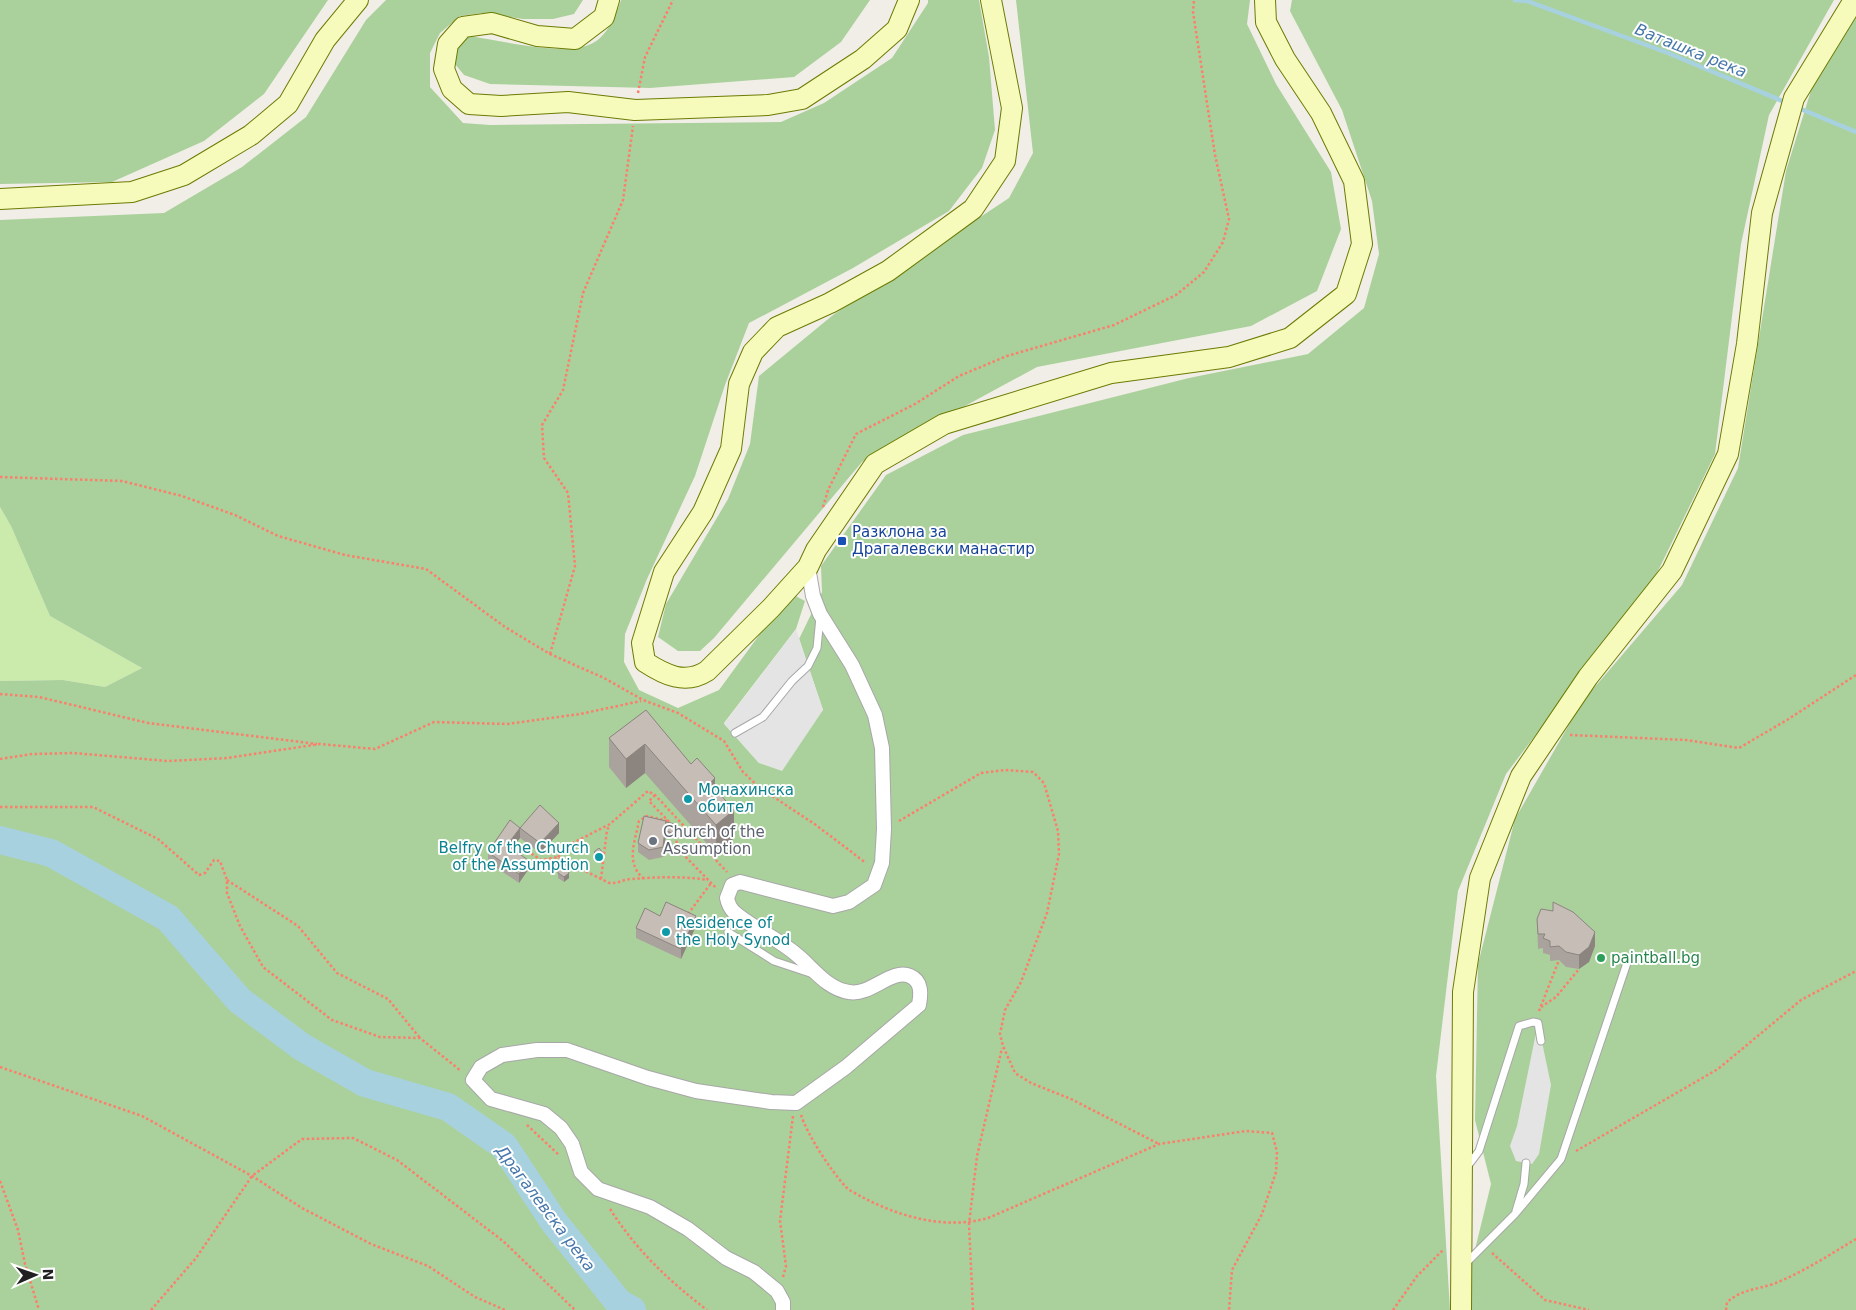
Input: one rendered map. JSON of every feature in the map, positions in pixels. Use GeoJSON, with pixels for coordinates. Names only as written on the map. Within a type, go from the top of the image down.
{"type":"FeatureCollection","features":[{"type":"Feature","properties":{"kind":"street"},"geometry":{"type":"LineString","coordinates":[[0,199],[132,192],[184,175],[251,135],[288,104],[325,40],[358,0]]}},
{"type":"Feature","properties":{"kind":"street"},"geometry":{"type":"LineString","coordinates":[[609,0],[604,17],[575,39],[537,36],[492,23],[464,27],[448,44],[444,69],[452,89],[469,104],[500,106],[568,102],[635,110],[768,105],[802,99],[863,59],[897,29],[909,0]]}},
{"type":"Feature","properties":{"kind":"street"},"geometry":{"type":"LineString","coordinates":[[990,0],[1012,108],[1005,161],[972,210],[888,271],[830,303],[777,327],[753,352],[739,384],[732,448],[703,512],[664,572],[642,643],[645,662],[664,674],[680,678],[696,678],[707,671],[771,608],[808,566],[816,550],[875,464],[944,424],[1112,373],[1229,357],[1290,338],[1346,294],[1362,244],[1354,181],[1321,113],[1285,58],[1266,22],[1265,0]]}},
{"type":"Feature","properties":{"kind":"street"},"geometry":{"type":"LineString","coordinates":[[1461,1310],[1463,992],[1480,878],[1521,776],[1588,677],[1672,571],[1728,454],[1747,344],[1762,213],[1791,107],[1794,98],[1854,0]]}},
{"type":"Feature","properties":{"kind":"street"},"geometry":{"type":"LineString","coordinates":[[783,1310],[783,1302],[777,1291],[754,1272],[726,1258],[688,1228],[650,1207],[598,1189],[581,1172],[572,1144],[561,1128],[544,1114],[491,1099],[473,1080],[481,1067],[502,1055],[537,1050],[567,1050],[648,1078],[696,1092],[771,1102],[796,1103],[846,1067],[919,1005],[920,985],[908,975],[891,978],[872,989],[857,993],[834,988],[796,954],[734,912],[727,898],[729,890],[736,882],[833,906],[849,902],[874,885],[882,863],[884,829],[882,748],[875,715],[852,665],[820,614],[813,596],[808,566]]}},
{"type":"Feature","properties":{"kind":"lane"},"geometry":{"type":"LineString","coordinates":[[735,733],[763,717],[792,681],[808,666],[816,648],[820,614]]}},
{"type":"Feature","properties":{"kind":"lane"},"geometry":{"type":"LineString","coordinates":[[728,932],[774,961],[820,976]]}},
{"type":"Feature","properties":{"kind":"lane"},"geometry":{"type":"LineString","coordinates":[[1460,1266],[1515,1214],[1561,1159],[1628,960]]}},
{"type":"Feature","properties":{"kind":"lane"},"geometry":{"type":"LineString","coordinates":[[1461,1175],[1478,1151],[1519,1026],[1538,1023],[1541,1041]]}},
{"type":"Feature","properties":{"kind":"lane"},"geometry":{"type":"LineString","coordinates":[[1515,1214],[1524,1184],[1526,1162]]}},
{"type":"Feature","properties":{"kind":"path"},"geometry":{"type":"LineString","coordinates":[[550,654],[574,566],[568,493],[544,458],[542,426],[563,390],[583,293],[623,200],[635,110],[645,57],[673,0]]}},
{"type":"Feature","properties":{"kind":"path"},"geometry":{"type":"LineString","coordinates":[[822,509],[828,490],[856,434],[915,404],[958,376],[1007,356],[1114,325],[1176,295],[1204,272],[1223,242],[1229,219],[1215,155],[1193,12],[1194,0]]}},
{"type":"Feature","properties":{"kind":"path"},"geometry":{"type":"LineString","coordinates":[[0,477],[122,481],[182,496],[236,515],[278,536],[345,555],[426,569],[505,627],[550,654],[604,678],[643,700],[678,713],[724,741],[743,772],[760,788],[816,825],[866,862],[874,885]]}},
{"type":"Feature","properties":{"kind":"path"},"geometry":{"type":"LineString","coordinates":[[1550,734],[1686,740],[1739,748],[1787,720],[1856,675]]}},
{"type":"Feature","properties":{"kind":"path"},"geometry":{"type":"LineString","coordinates":[[0,694],[39,697],[148,723],[320,744],[375,748],[434,722],[507,724],[580,714],[643,700]]}},
{"type":"Feature","properties":{"kind":"path"},"geometry":{"type":"LineString","coordinates":[[0,759],[32,754],[73,753],[168,761],[227,758],[320,744]]}},
{"type":"Feature","properties":{"kind":"path"},"geometry":{"type":"LineString","coordinates":[[884,829],[981,773],[1005,770],[1033,772],[1044,783],[1058,831],[1059,854],[1047,913],[1021,982],[1005,1010],[1000,1034],[1002,1046],[1015,1072],[1031,1083],[1071,1099],[1159,1144]]}},
{"type":"Feature","properties":{"kind":"path"},"geometry":{"type":"LineString","coordinates":[[558,857],[567,846],[610,824],[648,790],[655,795],[736,882]]}},
{"type":"Feature","properties":{"kind":"path"},"geometry":{"type":"LineString","coordinates":[[655,795],[650,801],[678,831],[676,847]]}},
{"type":"Feature","properties":{"kind":"path"},"geometry":{"type":"LineString","coordinates":[[0,807],[93,806],[158,839],[199,875],[205,873],[214,860],[220,861],[227,880],[227,893],[240,926],[263,967],[332,1020],[380,1037],[420,1038]]}},
{"type":"Feature","properties":{"kind":"path"},"geometry":{"type":"LineString","coordinates":[[644,879],[637,873],[631,859],[639,821],[647,816],[669,821]]}},
{"type":"Feature","properties":{"kind":"path"},"geometry":{"type":"LineString","coordinates":[[601,879],[607,830],[610,824]]}},
{"type":"Feature","properties":{"kind":"path"},"geometry":{"type":"LineString","coordinates":[[664,845],[676,847],[727,898]]}},
{"type":"Feature","properties":{"kind":"path"},"geometry":{"type":"LineString","coordinates":[[522,848],[541,860],[558,857],[601,879],[617,884],[629,879],[690,878],[708,880]]}},
{"type":"Feature","properties":{"kind":"path"},"geometry":{"type":"LineString","coordinates":[[227,880],[298,926],[337,974],[388,1000],[420,1038],[473,1080]]}},
{"type":"Feature","properties":{"kind":"path"},"geometry":{"type":"LineString","coordinates":[[687,915],[711,883]]}},
{"type":"Feature","properties":{"kind":"path"},"geometry":{"type":"LineString","coordinates":[[1535,1022],[1559,960]]}},
{"type":"Feature","properties":{"kind":"path"},"geometry":{"type":"LineString","coordinates":[[1540,1008],[1556,997],[1579,970]]}},
{"type":"Feature","properties":{"kind":"path"},"geometry":{"type":"LineString","coordinates":[[1561,1159],[1718,1069],[1801,1000],[1856,971]]}},
{"type":"Feature","properties":{"kind":"path"},"geometry":{"type":"LineString","coordinates":[[973,1310],[969,1224],[977,1156],[1002,1046]]}},
{"type":"Feature","properties":{"kind":"path"},"geometry":{"type":"LineString","coordinates":[[0,1067],[142,1116],[252,1176],[302,1208],[371,1244],[428,1266],[475,1297],[505,1310]]}},
{"type":"Feature","properties":{"kind":"path"},"geometry":{"type":"LineString","coordinates":[[796,1103],[807,1131],[846,1188],[886,1210],[942,1223],[969,1224],[988,1218],[1159,1144],[1202,1140],[1246,1131],[1272,1133],[1277,1152],[1276,1172],[1262,1214],[1232,1270],[1229,1310]]}},
{"type":"Feature","properties":{"kind":"path"},"geometry":{"type":"LineString","coordinates":[[777,1291],[786,1266],[780,1221],[791,1121],[796,1103]]}},
{"type":"Feature","properties":{"kind":"path"},"geometry":{"type":"LineString","coordinates":[[524,1123],[581,1172]]}},
{"type":"Feature","properties":{"kind":"path"},"geometry":{"type":"LineString","coordinates":[[151,1310],[196,1258],[252,1176],[302,1139],[353,1138],[397,1160],[503,1241],[575,1310]]}},
{"type":"Feature","properties":{"kind":"path"},"geometry":{"type":"LineString","coordinates":[[0,1181],[18,1230],[25,1264],[39,1310]]}},
{"type":"Feature","properties":{"kind":"path"},"geometry":{"type":"LineString","coordinates":[[598,1189],[629,1238],[676,1286],[706,1310]]}},
{"type":"Feature","properties":{"kind":"path"},"geometry":{"type":"LineString","coordinates":[[1393,1310],[1417,1276],[1460,1232]]}},
{"type":"Feature","properties":{"kind":"path"},"geometry":{"type":"LineString","coordinates":[[1726,1310],[1727,1302],[1738,1293],[1773,1284],[1814,1264],[1856,1239]]}},
{"type":"Feature","properties":{"kind":"path"},"geometry":{"type":"LineString","coordinates":[[1483,1245],[1545,1300],[1589,1310]]}},
{"type":"Feature","properties":{"kind":"green space"},"geometry":{"type":"Polygon","coordinates":[[[0,0],[328,0],[264,94],[204,141],[112,182],[0,184],[0,0]]]}},
{"type":"Feature","properties":{"kind":"green space"},"geometry":{"type":"Polygon","coordinates":[[[386,0],[583,0],[574,14],[553,19],[523,19],[482,13],[460,16],[440,33],[430,53],[430,87],[463,123],[490,125],[781,122],[824,103],[892,58],[928,3],[928,0],[979,0],[989,57],[995,130],[982,168],[949,211],[853,268],[749,323],[725,385],[695,476],[647,579],[625,634],[624,662],[639,690],[678,708],[719,690],[790,593],[805,601],[796,629],[724,723],[759,763],[823,710],[799,639],[822,592],[821,566],[886,475],[963,435],[1189,378],[1308,354],[1364,308],[1379,254],[1372,201],[1342,110],[1290,11],[1292,0],[1834,0],[1769,115],[1741,244],[1715,454],[1655,577],[1506,774],[1458,891],[1436,1076],[1450,1310],[0,1310],[0,681],[63,680],[105,687],[142,668],[50,616],[11,526],[0,507],[0,220],[164,213],[242,167],[306,117],[366,20],[386,0]]]}},
{"type":"Feature","properties":{"kind":"green space"},"geometry":{"type":"Polygon","coordinates":[[[621,0],[870,0],[841,42],[794,77],[650,88],[490,84],[464,75],[455,64],[456,48],[468,36],[548,48],[579,48],[591,44],[597,41],[606,31],[614,19],[621,0]]]}},
{"type":"Feature","properties":{"kind":"green space"},"geometry":{"type":"Polygon","coordinates":[[[1016,0],[1250,0],[1247,24],[1276,84],[1331,172],[1341,229],[1317,291],[1251,326],[1037,367],[862,462],[714,638],[700,651],[678,651],[658,637],[666,604],[728,499],[750,444],[759,376],[833,315],[1009,198],[1033,153],[1016,0]]]}},
{"type":"Feature","properties":{"kind":"green space"},"geometry":{"type":"Polygon","coordinates":[[[1856,17],[1856,1310],[1470,1310],[1470,1270],[1491,1184],[1475,1120],[1478,964],[1515,819],[1582,702],[1682,585],[1738,468],[1786,171],[1818,68],[1856,17]]]}},
{"type":"Feature","properties":{"kind":"green space"},"geometry":{"type":"Polygon","coordinates":[[[0,507],[11,526],[50,616],[142,668],[105,687],[63,680],[0,681],[0,507]]]}},
{"type":"Feature","properties":{"kind":"shaded area"},"geometry":{"type":"Polygon","coordinates":[[[796,629],[823,710],[782,771],[759,763],[724,724],[796,629]]]}},
{"type":"Feature","properties":{"kind":"shaded area"},"geometry":{"type":"Polygon","coordinates":[[[1538,1023],[1551,1085],[1539,1154],[1532,1164],[1516,1161],[1510,1146],[1517,1126],[1538,1023]]]}},
{"type":"Feature","properties":{"kind":"building"},"geometry":{"type":"Polygon","coordinates":[[[646,710],[691,764],[697,758],[715,778],[710,783],[734,810],[716,825],[645,744],[626,759],[609,738],[646,710]]]}},
{"type":"Feature","properties":{"kind":"building"},"geometry":{"type":"Polygon","coordinates":[[[540,805],[559,823],[540,843],[520,828],[540,805]]]}},
{"type":"Feature","properties":{"kind":"building","name":"Church of the Assumption"},"geometry":{"type":"Polygon","coordinates":[[[644,816],[666,821],[663,847],[649,850],[638,843],[644,816]]]}},
{"type":"Feature","properties":{"kind":"building"},"geometry":{"type":"Polygon","coordinates":[[[510,820],[520,828],[507,845],[528,860],[519,874],[488,852],[510,820]]]}},
{"type":"Feature","properties":{"kind":"building"},"geometry":{"type":"Polygon","coordinates":[[[666,822],[675,824],[673,833],[666,831],[666,822]]]}},
{"type":"Feature","properties":{"kind":"building"},"geometry":{"type":"Polygon","coordinates":[[[599,848],[603,853],[599,856],[594,852],[599,848]]]}},
{"type":"Feature","properties":{"kind":"building"},"geometry":{"type":"Polygon","coordinates":[[[563,863],[569,866],[569,873],[564,877],[558,873],[558,866],[563,863]]]}},
{"type":"Feature","properties":{"kind":"building","name":"Residence of the Holy Synod"},"geometry":{"type":"Polygon","coordinates":[[[666,902],[696,916],[681,949],[636,928],[645,908],[660,916],[666,902]]]}},
{"type":"Feature","properties":{"kind":"building"},"geometry":{"type":"Polygon","coordinates":[[[1553,902],[1573,912],[1595,932],[1589,947],[1579,955],[1566,952],[1559,946],[1550,947],[1550,941],[1543,938],[1545,934],[1538,934],[1537,919],[1541,909],[1553,911],[1553,902]]]}},
{"type":"Feature","properties":{"kind":"waterway","name":"Ваташка река"},"geometry":{"type":"LineString","coordinates":[[1515,0],[1527,1],[1668,53],[1787,103]]}},
{"type":"Feature","properties":{"kind":"waterway","name":"Ваташка река"},"geometry":{"type":"LineString","coordinates":[[1796,107],[1856,132]]}},
{"type":"Feature","properties":{"kind":"waterway","name":"Драгалевска река"},"geometry":{"type":"LineString","coordinates":[[0,840],[51,853],[168,918],[239,1000],[302,1047],[365,1083],[448,1107],[504,1146],[554,1222],[619,1303],[632,1310]]}},
{"type":"Feature","properties":{"kind":"place","name":"Разклона за Драгалевски манастир"},"geometry":{"type":"Point","coordinates":[842,541]}},
{"type":"Feature","properties":{"kind":"place","name":"Монахинска обител"},"geometry":{"type":"Point","coordinates":[688,799]}},
{"type":"Feature","properties":{"kind":"place","name":"Church of the Assumption"},"geometry":{"type":"Point","coordinates":[653,841]}},
{"type":"Feature","properties":{"kind":"place","name":"Belfry of the Church of the Assumption"},"geometry":{"type":"Point","coordinates":[599,857]}},
{"type":"Feature","properties":{"kind":"place","name":"Residence of the Holy Synod"},"geometry":{"type":"Point","coordinates":[666,932]}},
{"type":"Feature","properties":{"kind":"place","name":"paintball.bg"},"geometry":{"type":"Point","coordinates":[1601,958]}}]}
